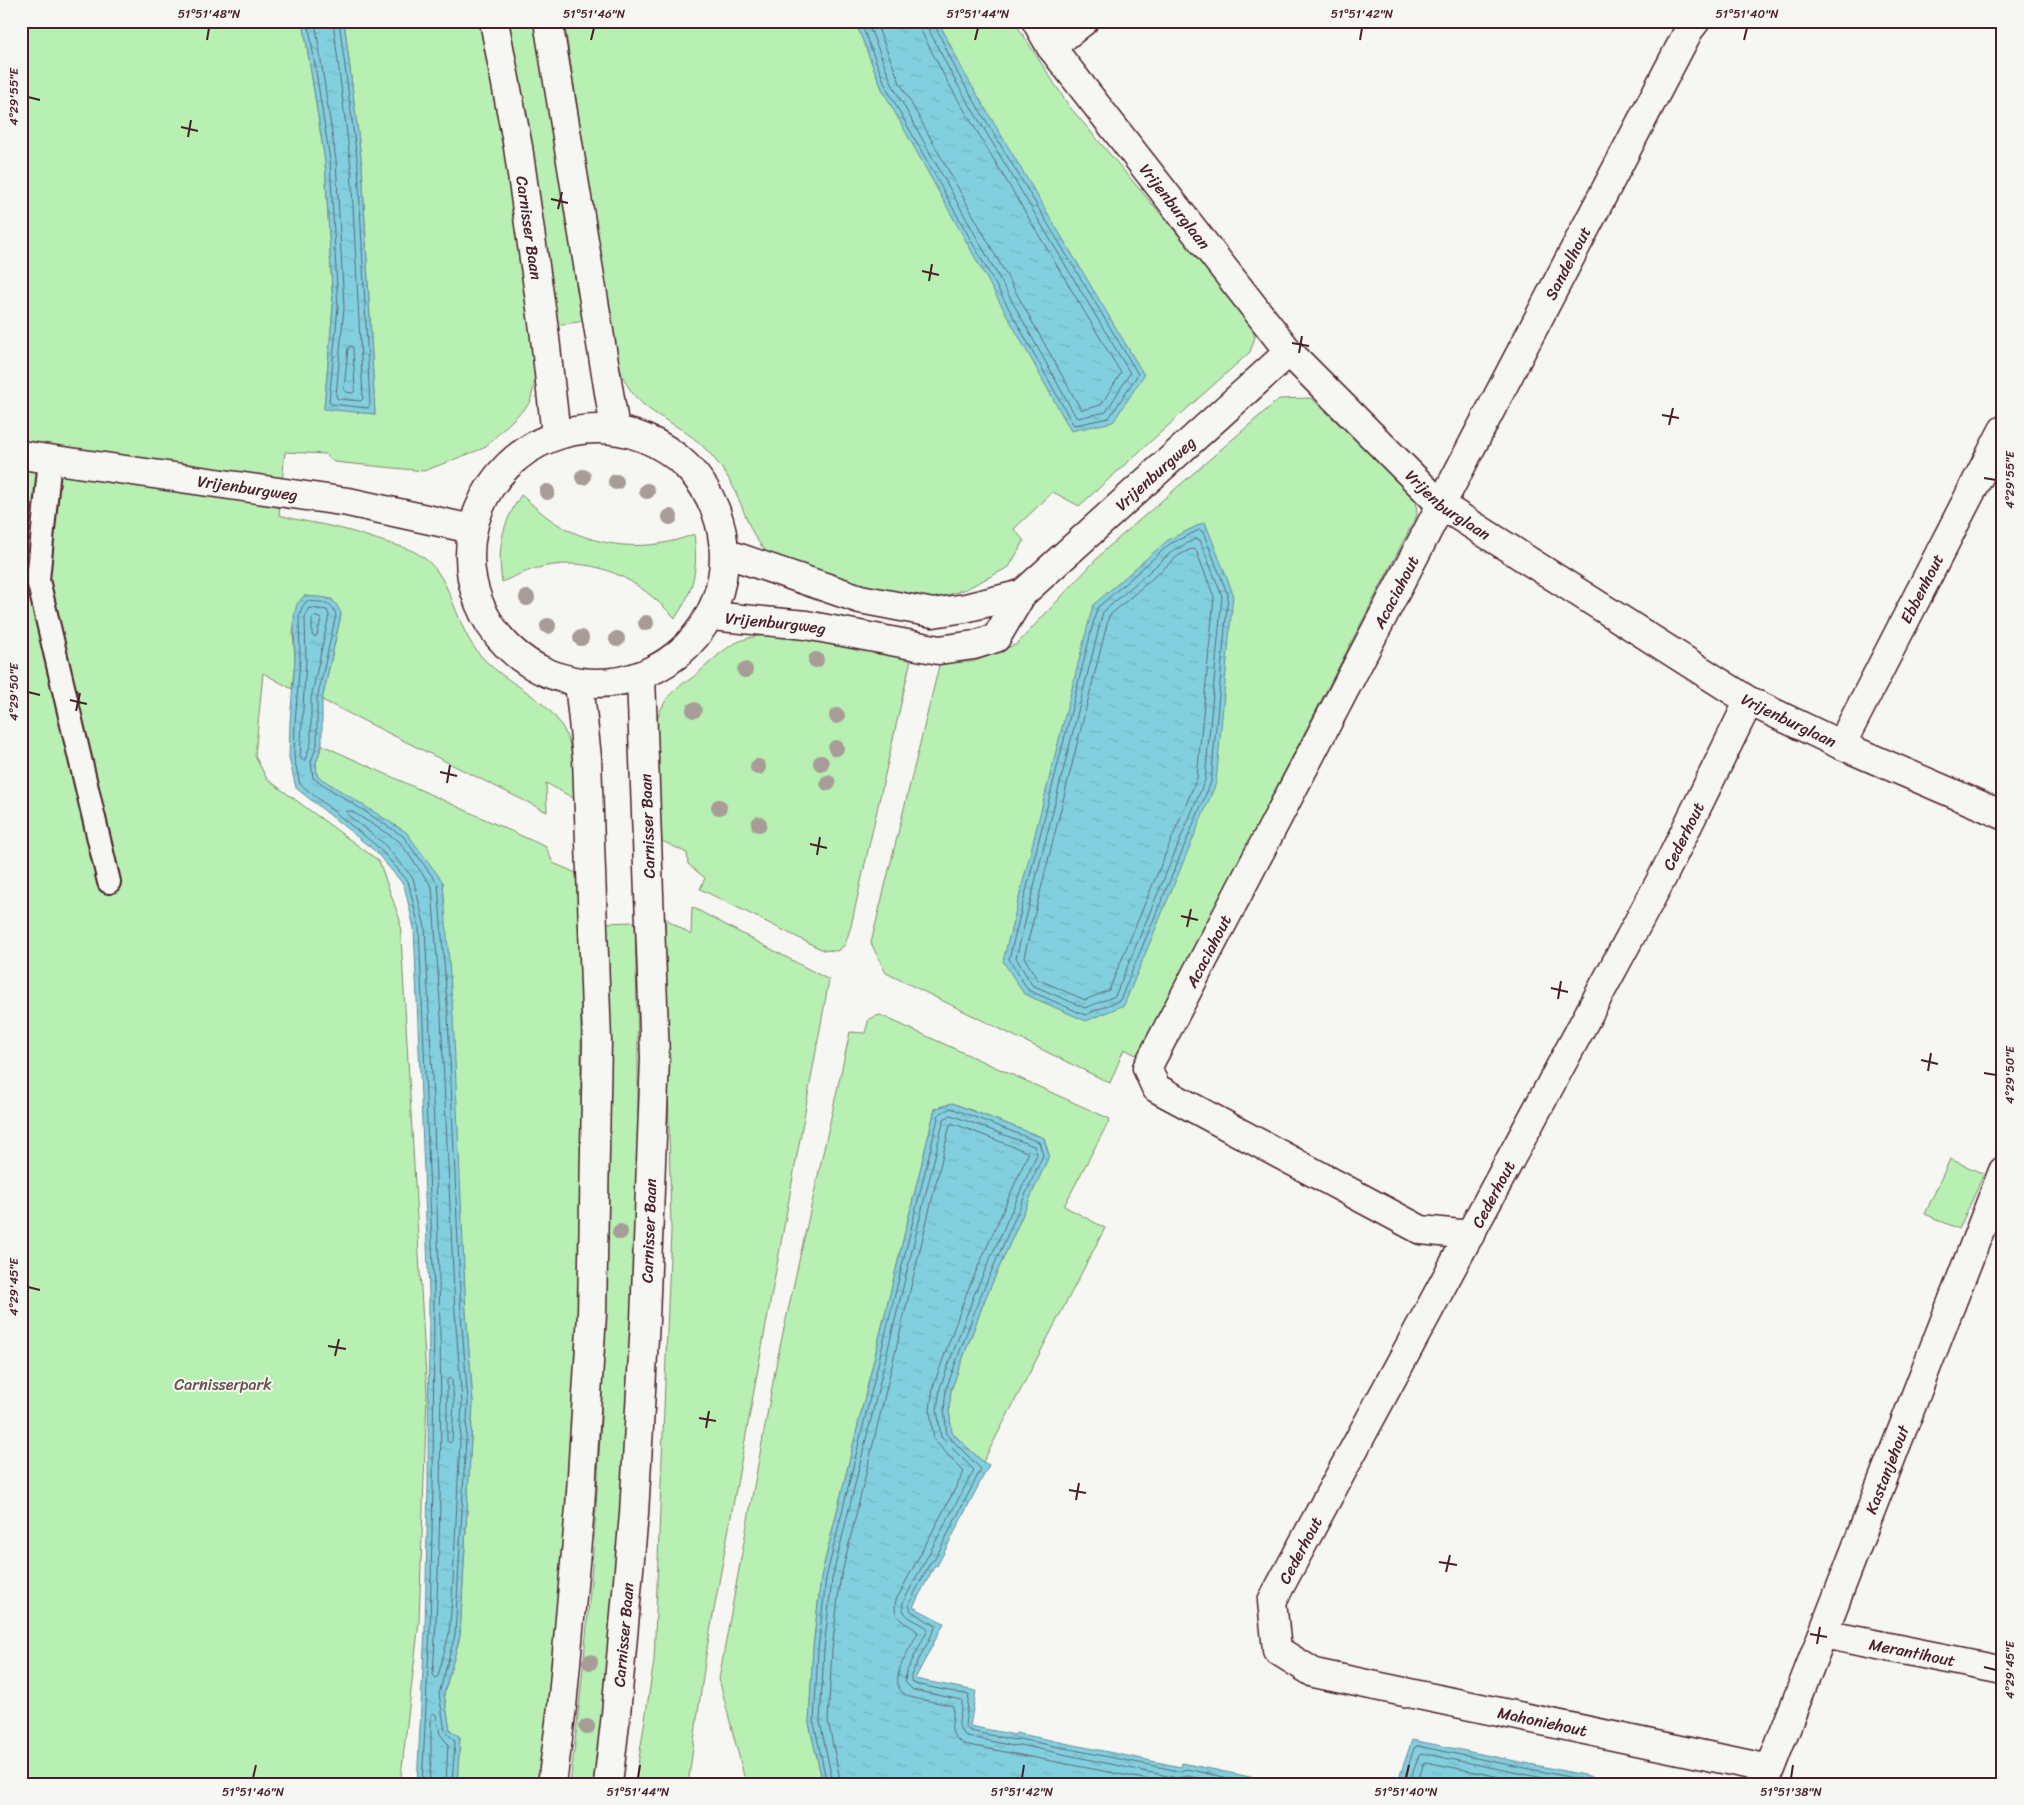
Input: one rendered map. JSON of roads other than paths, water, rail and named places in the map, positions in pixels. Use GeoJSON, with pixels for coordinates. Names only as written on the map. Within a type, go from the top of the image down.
{"type":"FeatureCollection","features":[{"type":"Feature","properties":{"kind":"street","name":"Carnisser Baan"},"geometry":{"type":"LineString","coordinates":[[494,21],[518,147],[544,329],[556,435]]}},
{"type":"Feature","properties":{"kind":"street"},"geometry":{"type":"LineString","coordinates":[[548,21],[615,429]]}},
{"type":"Feature","properties":{"kind":"street","name":"Vrijenburglaan"},"geometry":{"type":"LineString","coordinates":[[1036,21],[1051,48],[1289,352],[1441,505],[1749,701],[1841,746],[2003,815]]}},
{"type":"Feature","properties":{"kind":"street"},"geometry":{"type":"LineString","coordinates":[[1051,48],[1084,21]]}},
{"type":"Feature","properties":{"kind":"street","name":"Sandelhout"},"geometry":{"type":"LineString","coordinates":[[1441,505],[1689,30],[1696,21]]}},
{"type":"Feature","properties":{"kind":"street","name":"Vrijenburgweg"},"geometry":{"type":"LineString","coordinates":[[711,616],[806,625],[939,650],[974,645],[996,638],[1022,594],[1289,352]]}},
{"type":"Feature","properties":{"kind":"street"},"geometry":{"type":"LineString","coordinates":[[615,429],[644,437],[670,451],[693,471],[710,495],[721,523],[725,552],[724,574],[720,596],[711,616],[682,653],[641,677],[610,684],[579,683],[550,675],[524,661],[502,641],[484,617],[474,588],[470,559],[472,529],[481,504],[494,482],[511,462],[532,446],[556,435],[575,430],[615,429]]}},
{"type":"Feature","properties":{"kind":"street","name":"Ebbenhout"},"geometry":{"type":"LineString","coordinates":[[1841,746],[2003,430]]}},
{"type":"Feature","properties":{"kind":"street","name":"Vrijenburgweg"},"geometry":{"type":"LineString","coordinates":[[21,455],[348,502],[472,529]]}},
{"type":"Feature","properties":{"kind":"street","name":"Acaciahout"},"geometry":{"type":"LineString","coordinates":[[1441,505],[1147,1068],[1156,1088],[1421,1230],[1470,1235]]}},
{"type":"Feature","properties":{"kind":"street","name":"Vrijenburgweg"},"geometry":{"type":"LineString","coordinates":[[725,552],[860,599],[933,613],[966,608],[1022,594]]}},
{"type":"Feature","properties":{"kind":"street","name":"Carnisser Baan"},"geometry":{"type":"LineString","coordinates":[[608,1784],[634,1514],[645,1320],[654,1067],[641,677]]}},
{"type":"Feature","properties":{"kind":"street"},"geometry":{"type":"LineString","coordinates":[[552,1784],[580,1508],[592,1304],[597,1041],[587,758],[579,683]]}},
{"type":"Feature","properties":{"kind":"street","name":"Cederhout"},"geometry":{"type":"LineString","coordinates":[[1314,1673],[1277,1650],[1272,1601],[1662,878],[1749,701]]}},
{"type":"Feature","properties":{"kind":"street","name":"Kastanjehout"},"geometry":{"type":"LineString","coordinates":[[1770,1769],[2003,1171]]}},
{"type":"Feature","properties":{"kind":"street","name":"Merantihout"},"geometry":{"type":"LineString","coordinates":[[1823,1634],[2003,1670]]}},
{"type":"Feature","properties":{"kind":"street","name":"Mahoniehout"},"geometry":{"type":"LineString","coordinates":[[1314,1673],[1770,1769]]}},
{"type":"Feature","properties":{"kind":"lane"},"geometry":{"type":"LineString","coordinates":[[50,459],[38,567],[39,586],[109,882]]}},
{"type":"Feature","properties":{"kind":"water"},"geometry":{"type":"Polygon","coordinates":[[[303,21],[344,21],[362,166],[375,414],[324,409],[333,307],[325,161],[303,21]]]}},
{"type":"Feature","properties":{"kind":"water"},"geometry":{"type":"Polygon","coordinates":[[[855,21],[938,21],[963,71],[1144,375],[1113,422],[1071,431],[883,91],[855,21]]]}},
{"type":"Feature","properties":{"kind":"water"},"geometry":{"type":"Polygon","coordinates":[[[1205,522],[1233,594],[1216,783],[1124,1005],[1086,1021],[1024,994],[1003,961],[1093,605],[1168,540],[1205,522]]]}},
{"type":"Feature","properties":{"kind":"water"},"geometry":{"type":"Polygon","coordinates":[[[304,596],[327,598],[335,603],[341,614],[322,700],[322,745],[316,763],[317,776],[406,832],[443,882],[453,1015],[466,1313],[473,1402],[460,1636],[444,1694],[450,1730],[460,1737],[457,1784],[417,1784],[425,1629],[429,1293],[414,928],[404,885],[375,851],[296,788],[289,758],[295,660],[294,616],[297,604],[304,596]]]}},
{"type":"Feature","properties":{"kind":"water"},"geometry":{"type":"Polygon","coordinates":[[[952,1103],[1044,1138],[1049,1156],[985,1299],[951,1390],[949,1410],[952,1433],[983,1462],[989,1465],[937,1566],[935,1565],[913,1607],[944,1623],[915,1679],[976,1691],[970,1726],[1015,1735],[1016,1733],[1181,1767],[1182,1763],[1284,1784],[823,1784],[809,1723],[813,1648],[821,1577],[935,1109],[952,1103]]]}},
{"type":"Feature","properties":{"kind":"water"},"geometry":{"type":"Polygon","coordinates":[[[1412,1740],[1628,1784],[1397,1784],[1412,1740]]]}},
{"type":"Feature","properties":{"kind":"park label","name":"Carnisserpark"},"geometry":{"type":"Point","coordinates":[223,1384]}}]}
